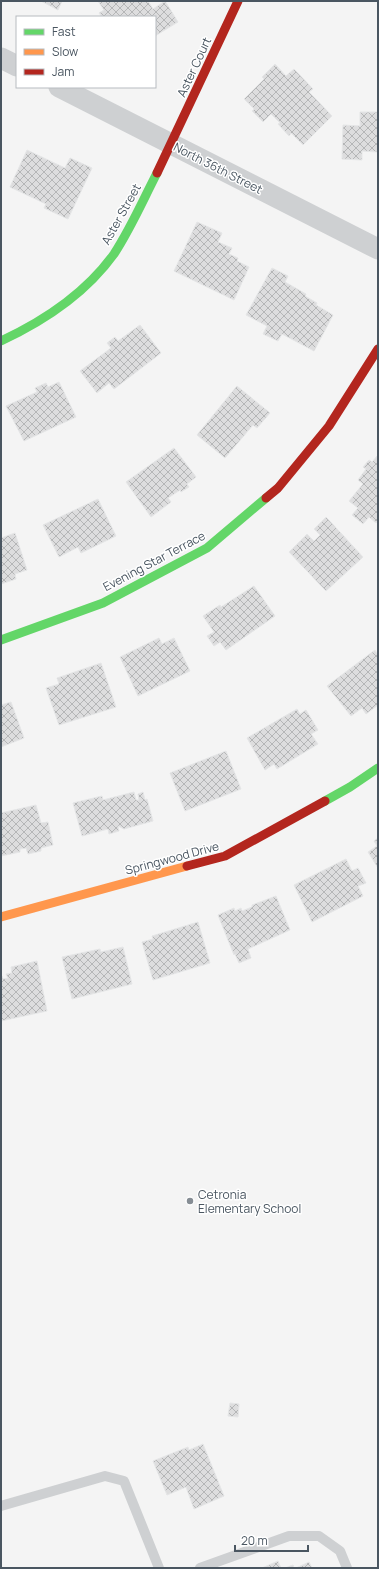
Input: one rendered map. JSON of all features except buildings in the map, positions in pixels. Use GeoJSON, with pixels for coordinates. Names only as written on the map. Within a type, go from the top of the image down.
{"type":"FeatureCollection","features":[{"type":"Feature","properties":{"kind":"street","name":"Aster Court"},"geometry":{"type":"LineString","coordinates":[[171,144],[238,1]]}},
{"type":"Feature","properties":{"kind":"street"},"geometry":{"type":"LineString","coordinates":[[1,58],[16,66]]}},
{"type":"Feature","properties":{"kind":"street","name":"North 36th Street"},"geometry":{"type":"LineString","coordinates":[[60,88],[378,249]]}},
{"type":"Feature","properties":{"kind":"street","name":"Aster Street"},"geometry":{"type":"LineString","coordinates":[[1,341],[28,329],[51,314],[80,291],[105,265],[126,234],[171,144]]}},
{"type":"Feature","properties":{"kind":"street","name":"Evening Star Terrace"},"geometry":{"type":"LineString","coordinates":[[1,640],[103,603],[207,548],[278,488],[329,426],[378,349]]}},
{"type":"Feature","properties":{"kind":"street","name":"Springwood Drive"},"geometry":{"type":"LineString","coordinates":[[1,917],[225,856],[350,787],[378,768]]}},
{"type":"Feature","properties":{"kind":"lane"},"geometry":{"type":"LineString","coordinates":[[1,1506],[105,1476],[124,1481],[159,1568]]}},
{"type":"Feature","properties":{"kind":"lane"},"geometry":{"type":"LineString","coordinates":[[200,1568],[289,1536],[319,1536],[340,1551],[347,1568]]}},
{"type":"Feature","properties":{"kind":"traffic: fast"},"geometry":{"type":"LineString","coordinates":[[1,341],[48,315],[63,305],[91,281],[114,254],[137,214],[157,173]]}},
{"type":"Feature","properties":{"kind":"traffic: fast"},"geometry":{"type":"LineString","coordinates":[[1,640],[103,603],[207,548],[266,498]]}},
{"type":"Feature","properties":{"kind":"traffic: fast"},"geometry":{"type":"LineString","coordinates":[[325,801],[350,787],[378,768]]}},
{"type":"Feature","properties":{"kind":"traffic: slow"},"geometry":{"type":"LineString","coordinates":[[1,917],[187,866]]}},
{"type":"Feature","properties":{"kind":"traffic: jam"},"geometry":{"type":"LineString","coordinates":[[157,173],[238,1]]}},
{"type":"Feature","properties":{"kind":"traffic: jam"},"geometry":{"type":"LineString","coordinates":[[266,498],[278,488],[329,426],[378,349]]}},
{"type":"Feature","properties":{"kind":"traffic: jam"},"geometry":{"type":"LineString","coordinates":[[187,866],[225,856],[325,801]]}},
{"type":"Feature","properties":{"kind":"place","name":"Cetronia Elementary School"},"geometry":{"type":"Point","coordinates":[190,1201]}}]}
